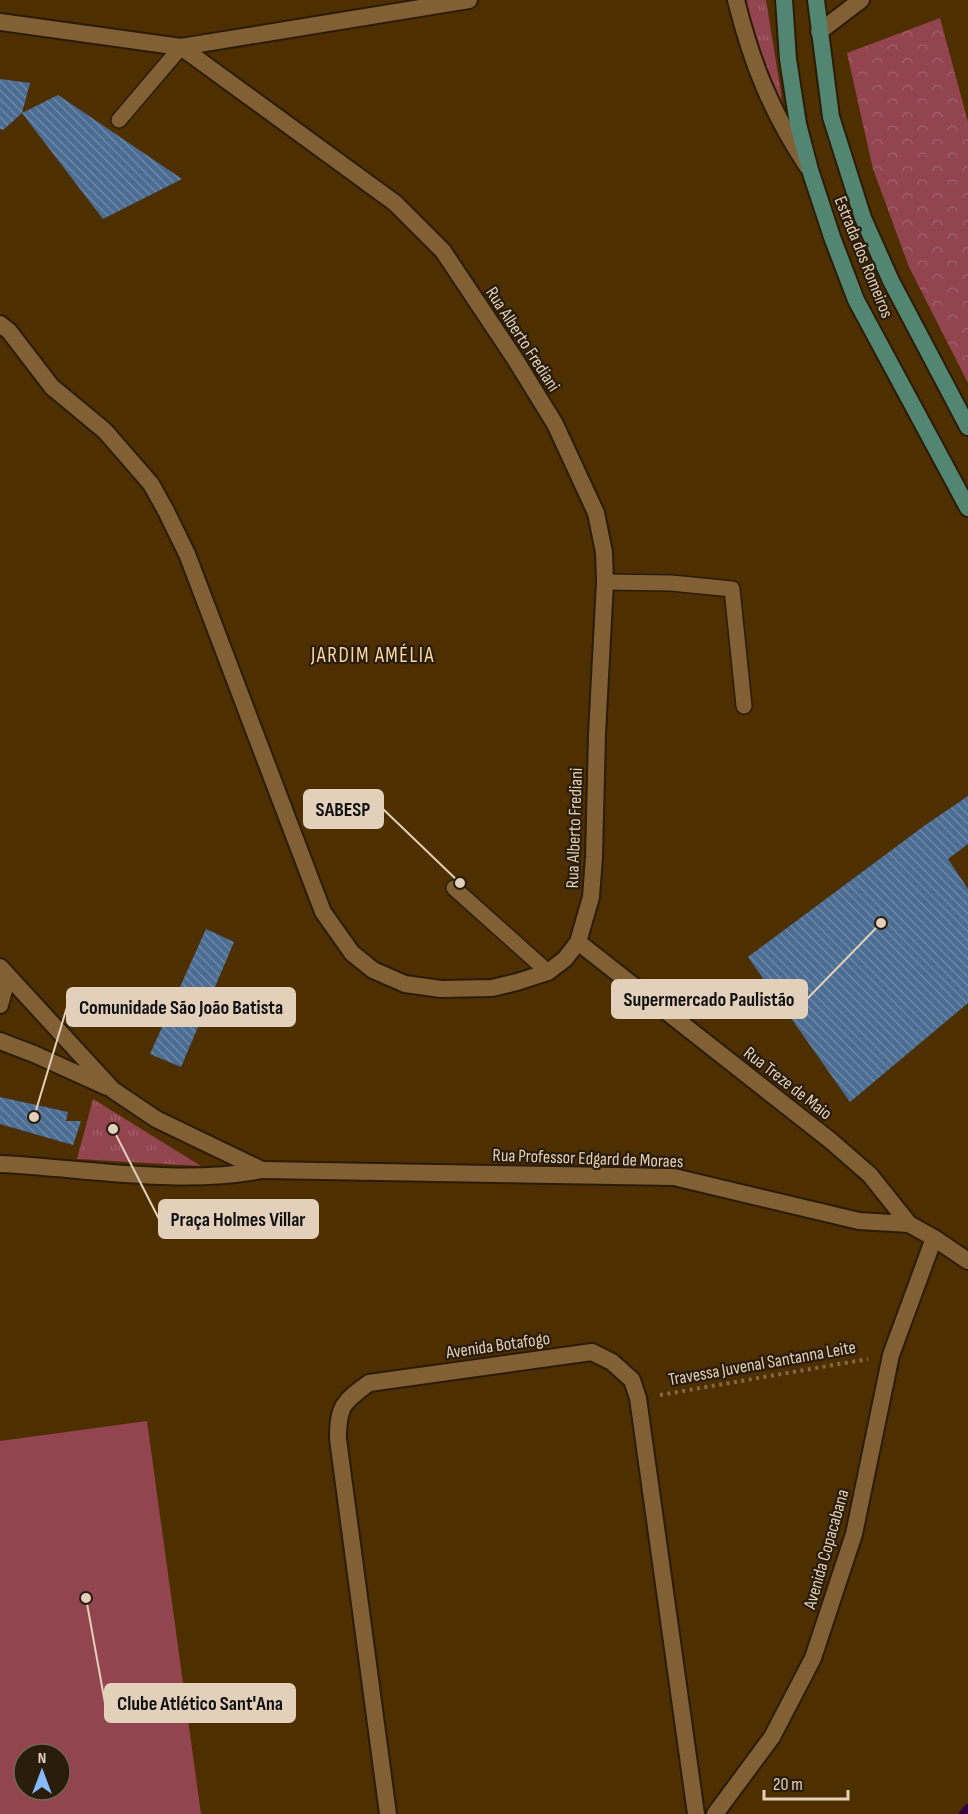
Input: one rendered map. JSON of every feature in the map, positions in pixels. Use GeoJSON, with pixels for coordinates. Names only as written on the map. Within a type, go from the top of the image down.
{"type":"FeatureCollection","features":[{"type":"Feature","properties":{"kind":"main road","name":"Estrada dos Romeiros"},"geometry":{"type":"LineString","coordinates":[[784,0],[788,59],[798,123],[810,170],[856,300],[968,508]]}},
{"type":"Feature","properties":{"kind":"main road","name":"Estrada dos Romeiros"},"geometry":{"type":"LineString","coordinates":[[816,0],[831,117],[863,218],[891,281],[968,427]]}},
{"type":"Feature","properties":{"kind":"street"},"geometry":{"type":"LineString","coordinates":[[0,22],[181,47],[468,0]]}},
{"type":"Feature","properties":{"kind":"street"},"geometry":{"type":"LineString","coordinates":[[736,0],[767,98],[785,132],[810,170]]}},
{"type":"Feature","properties":{"kind":"street"},"geometry":{"type":"LineString","coordinates":[[819,32],[858,1]]}},
{"type":"Feature","properties":{"kind":"street","name":"Rua Alberto Frediani"},"geometry":{"type":"LineString","coordinates":[[0,324],[9,331],[52,387],[105,431],[151,484],[187,554],[323,912],[352,953],[373,970],[405,984],[441,989],[492,988],[517,982],[548,972],[565,959],[578,942],[591,897],[594,857],[597,734],[605,582],[604,552],[596,513],[555,424],[515,359],[442,251],[395,202],[181,47]]}},
{"type":"Feature","properties":{"kind":"street","name":"Rua Treze de Maio"},"geometry":{"type":"LineString","coordinates":[[578,942],[831,1141],[870,1175],[909,1224],[968,1261]]}},
{"type":"Feature","properties":{"kind":"street"},"geometry":{"type":"LineString","coordinates":[[0,1005],[4,972]]}},
{"type":"Feature","properties":{"kind":"street"},"geometry":{"type":"LineString","coordinates":[[4,972],[113,1090]]}},
{"type":"Feature","properties":{"kind":"street"},"geometry":{"type":"LineString","coordinates":[[0,1041],[113,1090],[156,1119],[262,1170]]}},
{"type":"Feature","properties":{"kind":"street"},"geometry":{"type":"LineString","coordinates":[[0,1164],[197,1178],[233,1176],[262,1170]]}},
{"type":"Feature","properties":{"kind":"street","name":"Rua Professor Edgard de Moraes"},"geometry":{"type":"LineString","coordinates":[[262,1170],[674,1177],[859,1221],[909,1224]]}},
{"type":"Feature","properties":{"kind":"street","name":"Avenida Copacabana"},"geometry":{"type":"LineString","coordinates":[[715,1814],[772,1737],[813,1658],[854,1534],[891,1355],[934,1238]]}},
{"type":"Feature","properties":{"kind":"street","name":"Avenida Botafogo"},"geometry":{"type":"LineString","coordinates":[[388,1814],[338,1439],[338,1419],[346,1399],[369,1383],[592,1352],[612,1362],[633,1380],[639,1398],[696,1814]]}},
{"type":"Feature","properties":{"kind":"lane"},"geometry":{"type":"LineString","coordinates":[[119,120],[181,47]]}},
{"type":"Feature","properties":{"kind":"lane"},"geometry":{"type":"LineString","coordinates":[[605,582],[671,583],[732,589],[744,706]]}},
{"type":"Feature","properties":{"kind":"lane"},"geometry":{"type":"LineString","coordinates":[[454,888],[548,972]]}},
{"type":"Feature","properties":{"kind":"path","name":"Travessa Juvenal Santanna Leite"},"geometry":{"type":"LineString","coordinates":[[639,1398],[891,1355]]}},
{"type":"Feature","properties":{"kind":"green space"},"geometry":{"type":"Polygon","coordinates":[[[747,0],[766,0],[782,111],[754,50],[747,0]]]}},
{"type":"Feature","properties":{"kind":"green space"},"geometry":{"type":"Polygon","coordinates":[[[940,18],[968,122],[968,383],[909,267],[873,169],[847,53],[940,18]]]}},
{"type":"Feature","properties":{"kind":"green space"},"geometry":{"type":"Polygon","coordinates":[[[93,1099],[201,1166],[77,1159],[93,1099]]]}},
{"type":"Feature","properties":{"kind":"green space"},"geometry":{"type":"Polygon","coordinates":[[[147,1421],[201,1814],[0,1814],[0,1441],[147,1421]]]}},
{"type":"Feature","properties":{"kind":"building"},"geometry":{"type":"Polygon","coordinates":[[[0,79],[30,83],[22,113],[3,130],[0,129],[0,79]]]}},
{"type":"Feature","properties":{"kind":"building"},"geometry":{"type":"Polygon","coordinates":[[[58,95],[182,179],[103,219],[22,113],[58,95]]]}},
{"type":"Feature","properties":{"kind":"building"},"geometry":{"type":"Polygon","coordinates":[[[968,796],[968,844],[948,859],[968,889],[968,1003],[850,1102],[748,957],[968,796]]]}},
{"type":"Feature","properties":{"kind":"building"},"geometry":{"type":"Polygon","coordinates":[[[206,929],[234,942],[181,1067],[150,1054],[206,929]]]}},
{"type":"Feature","properties":{"kind":"building"},"geometry":{"type":"Polygon","coordinates":[[[0,1097],[68,1112],[66,1121],[81,1121],[73,1145],[0,1124],[0,1097]]]}},
{"type":"Feature","properties":{"kind":"waterway"},"geometry":{"type":"LineString","coordinates":[[963,1814],[968,1808]]}},
{"type":"Feature","properties":{"kind":"place","name":"SABESP"},"geometry":{"type":"Point","coordinates":[460,883]}},
{"type":"Feature","properties":{"kind":"place","name":"Supermercado Paulistão"},"geometry":{"type":"Point","coordinates":[881,923]}},
{"type":"Feature","properties":{"kind":"place","name":"Comunidade São João Batista"},"geometry":{"type":"Point","coordinates":[34,1117]}},
{"type":"Feature","properties":{"kind":"place","name":"Praça Holmes Villar"},"geometry":{"type":"Point","coordinates":[113,1129]}},
{"type":"Feature","properties":{"kind":"place","name":"Clube Atlético Sant'Ana"},"geometry":{"type":"Point","coordinates":[86,1598]}},
{"type":"Feature","properties":{"kind":"district","name":"JARDIM AMÉLIA"},"geometry":{"type":"Point","coordinates":[373,655]}}]}
